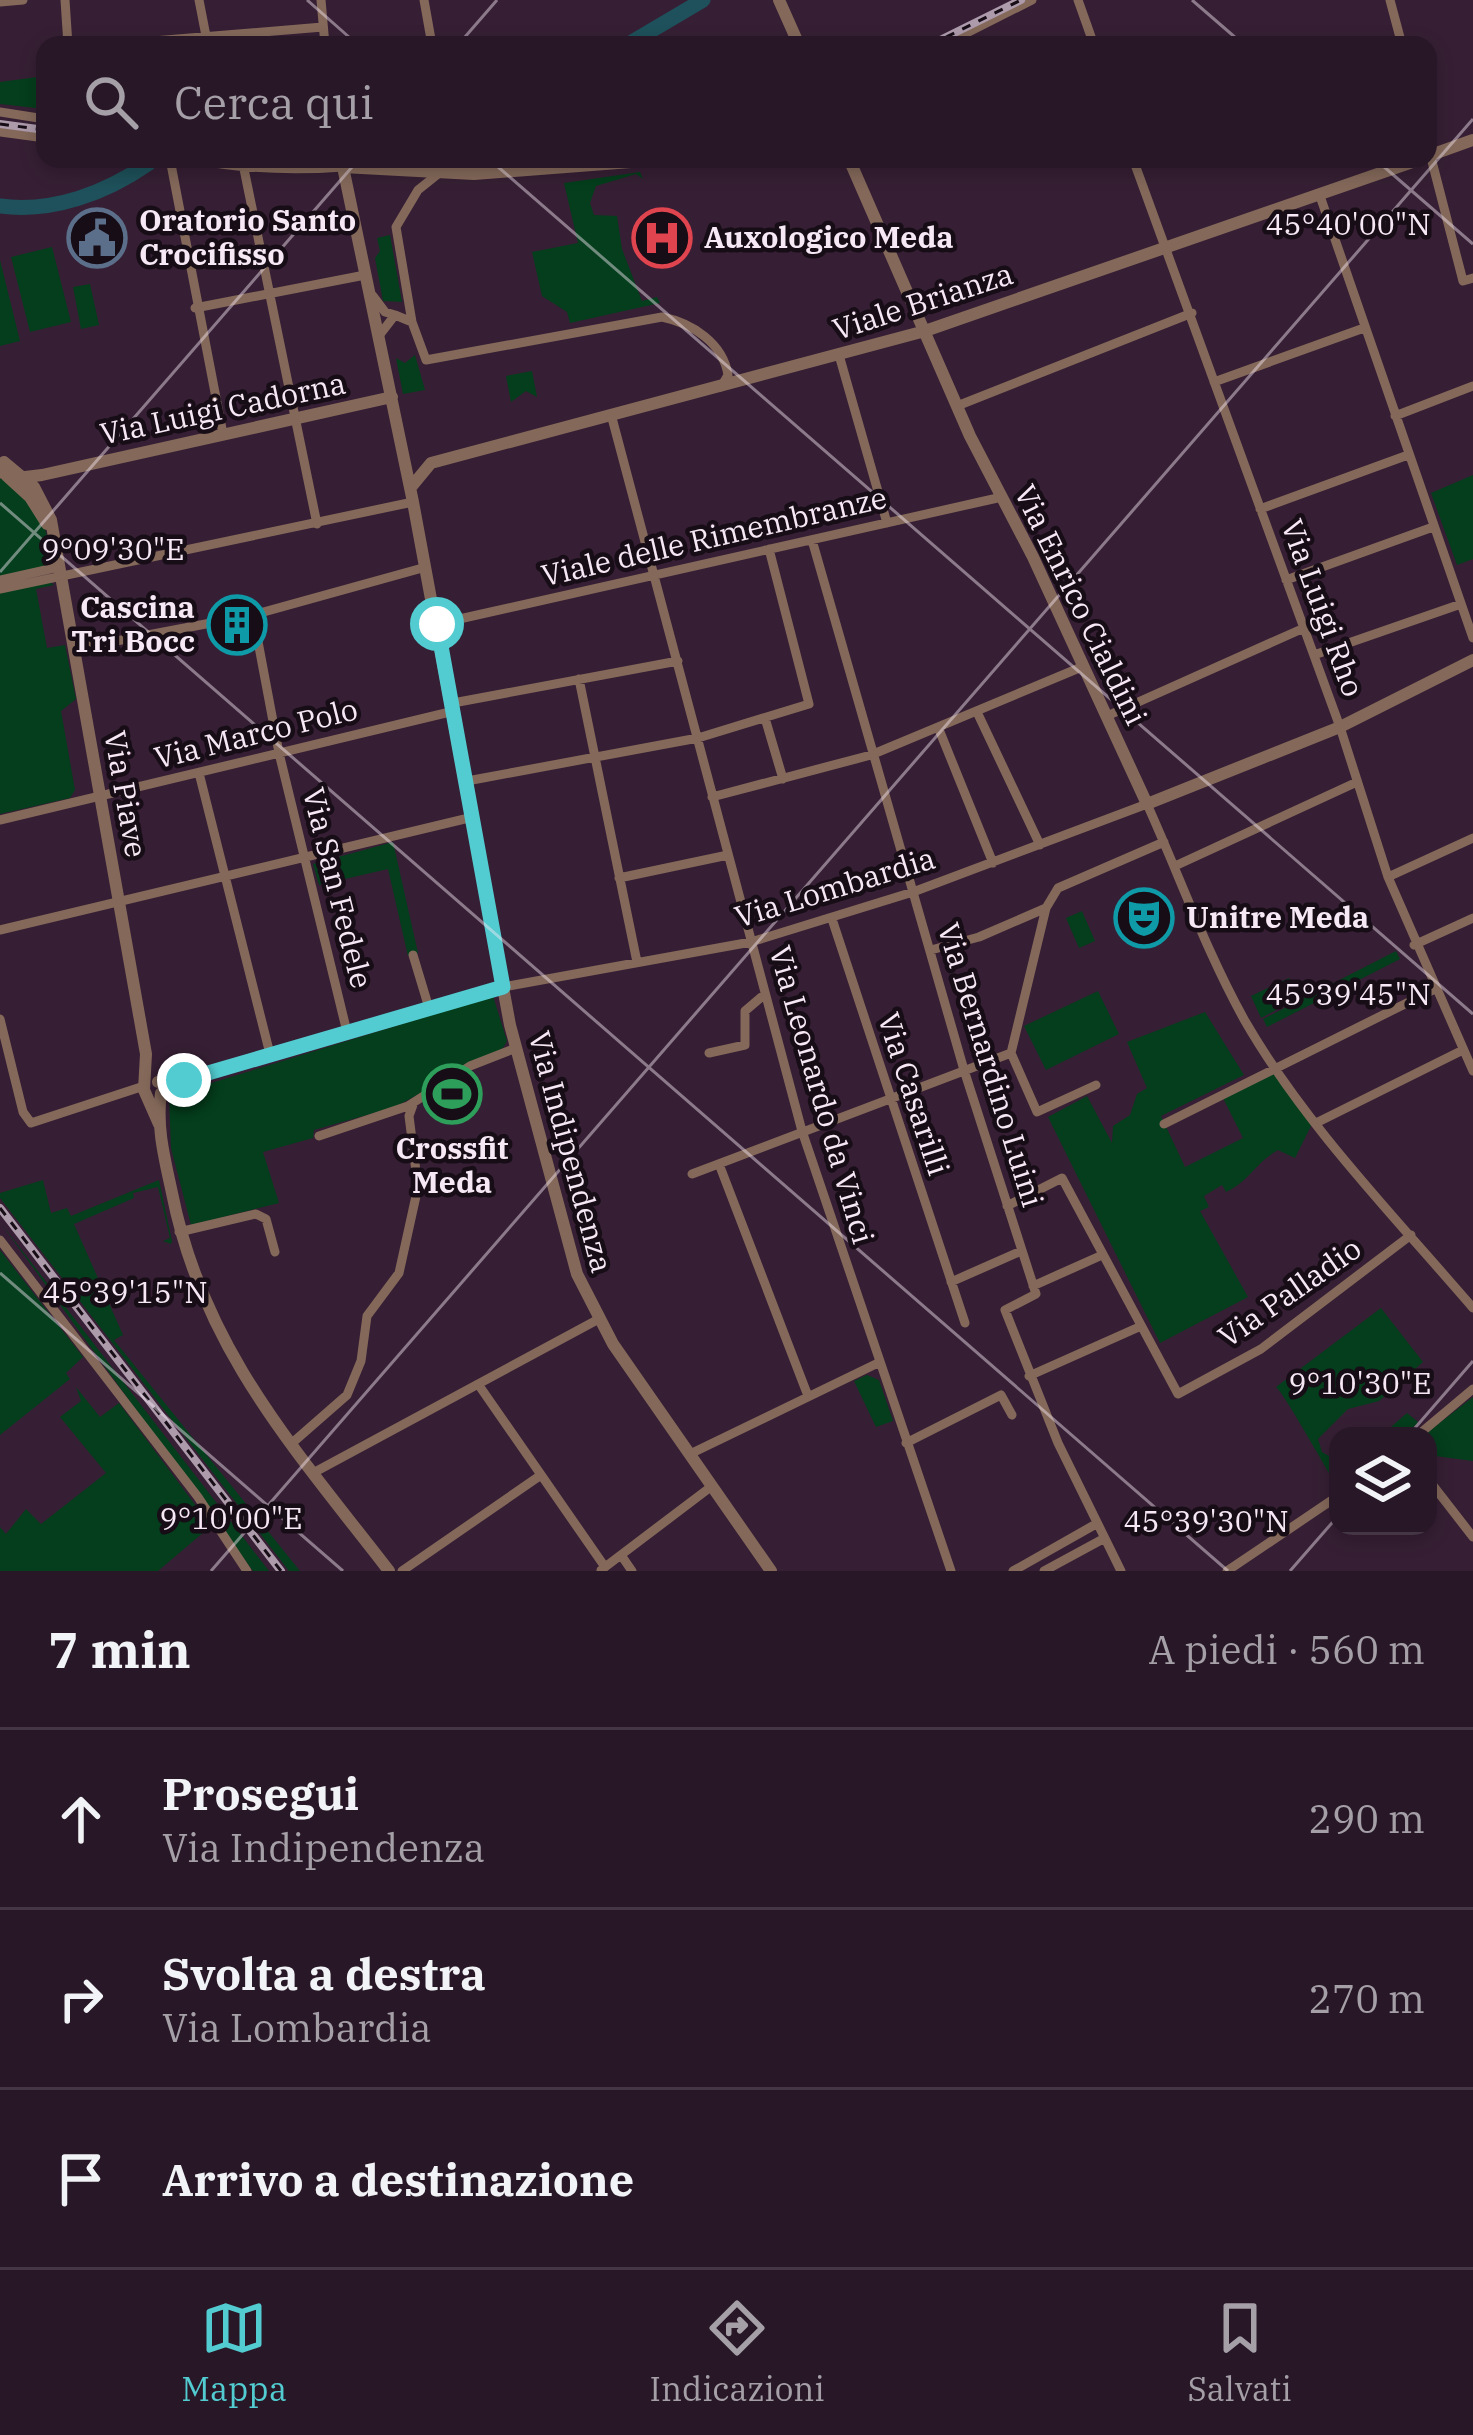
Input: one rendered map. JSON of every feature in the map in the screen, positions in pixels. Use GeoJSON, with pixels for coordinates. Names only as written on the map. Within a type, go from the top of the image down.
{"type":"FeatureCollection","features":[{"type":"Feature","properties":{"kind":"street"},"geometry":{"type":"LineString","coordinates":[[0,2],[22,0]]}},
{"type":"Feature","properties":{"kind":"street"},"geometry":{"type":"LineString","coordinates":[[65,0],[67,36]]}},
{"type":"Feature","properties":{"kind":"street"},"geometry":{"type":"LineString","coordinates":[[199,0],[206,36],[323,27]]}},
{"type":"Feature","properties":{"kind":"street"},"geometry":{"type":"LineString","coordinates":[[321,0],[324,36]]}},
{"type":"Feature","properties":{"kind":"street"},"geometry":{"type":"LineString","coordinates":[[424,0],[430,36]]}},
{"type":"Feature","properties":{"kind":"street"},"geometry":{"type":"LineString","coordinates":[[795,36],[780,3],[797,0]]}},
{"type":"Feature","properties":{"kind":"street"},"geometry":{"type":"LineString","coordinates":[[961,36],[1032,0]]}},
{"type":"Feature","properties":{"kind":"street"},"geometry":{"type":"LineString","coordinates":[[1078,0],[1091,36]]}},
{"type":"Feature","properties":{"kind":"street"},"geometry":{"type":"LineString","coordinates":[[1390,0],[1400,36]]}},
{"type":"Feature","properties":{"kind":"street"},"geometry":{"type":"LineString","coordinates":[[0,112],[36,117]]}},
{"type":"Feature","properties":{"kind":"street"},"geometry":{"type":"LineString","coordinates":[[0,132],[36,137]]}},
{"type":"Feature","properties":{"kind":"street","name":"Viale Brianza"},"geometry":{"type":"LineString","coordinates":[[1437,151],[1473,140]]}},
{"type":"Feature","properties":{"kind":"street"},"geometry":{"type":"LineString","coordinates":[[171,168],[223,434]]}},
{"type":"Feature","properties":{"kind":"street"},"geometry":{"type":"LineString","coordinates":[[239,168],[260,168]]}},
{"type":"Feature","properties":{"kind":"street","name":"Via Indipendenza"},"geometry":{"type":"LineString","coordinates":[[343,168],[426,567],[503,987],[577,1274],[598,1320],[771,1571]]}},
{"type":"Feature","properties":{"kind":"street"},"geometry":{"type":"LineString","coordinates":[[386,168],[438,174],[531,168]]}},
{"type":"Feature","properties":{"kind":"street","name":"Via Enrico Cialdini"},"geometry":{"type":"LineString","coordinates":[[853,168],[957,406],[1107,716],[1219,972],[1276,1066],[1318,1122],[1473,1308]]}},
{"type":"Feature","properties":{"kind":"street","name":"Via Luigi Rho"},"geometry":{"type":"LineString","coordinates":[[1136,168],[1340,727],[1388,877],[1433,990],[1473,1071]]}},
{"type":"Feature","properties":{"kind":"street","name":"Viale Brianza"},"geometry":{"type":"LineString","coordinates":[[404,458],[415,464],[431,463],[926,331],[1391,168]]}},
{"type":"Feature","properties":{"kind":"street"},"geometry":{"type":"LineString","coordinates":[[1432,168],[1468,279]]}},
{"type":"Feature","properties":{"kind":"street"},"geometry":{"type":"LineString","coordinates":[[244,169],[316,524]]}},
{"type":"Feature","properties":{"kind":"street"},"geometry":{"type":"LineString","coordinates":[[438,174],[418,190],[396,223],[412,322],[426,360],[653,316],[695,330],[740,376],[758,377]]}},
{"type":"Feature","properties":{"kind":"street"},"geometry":{"type":"LineString","coordinates":[[1320,196],[1473,638]]}},
{"type":"Feature","properties":{"kind":"street"},"geometry":{"type":"LineString","coordinates":[[195,308],[364,271]]}},
{"type":"Feature","properties":{"kind":"street","name":"Via Indipendenza"},"geometry":{"type":"LineString","coordinates":[[364,271],[380,308],[395,315]]}},
{"type":"Feature","properties":{"kind":"street"},"geometry":{"type":"LineString","coordinates":[[957,406],[1192,313]]}},
{"type":"Feature","properties":{"kind":"street"},"geometry":{"type":"LineString","coordinates":[[378,338],[395,315],[412,322]]}},
{"type":"Feature","properties":{"kind":"street"},"geometry":{"type":"LineString","coordinates":[[1214,382],[1364,328]]}},
{"type":"Feature","properties":{"kind":"street"},"geometry":{"type":"LineString","coordinates":[[839,355],[887,523]]}},
{"type":"Feature","properties":{"kind":"street"},"geometry":{"type":"LineString","coordinates":[[711,392],[727,380],[726,362]]}},
{"type":"Feature","properties":{"kind":"street"},"geometry":{"type":"LineString","coordinates":[[1395,416],[1473,386]]}},
{"type":"Feature","properties":{"kind":"street","name":"Via Luigi Cadorna"},"geometry":{"type":"LineString","coordinates":[[25,478],[392,397]]}},
{"type":"Feature","properties":{"kind":"street","name":"Via Leonardo da Vinci"},"geometry":{"type":"LineString","coordinates":[[612,418],[802,1131],[951,1571]]}},
{"type":"Feature","properties":{"kind":"street"},"geometry":{"type":"LineString","coordinates":[[1260,509],[1408,454]]}},
{"type":"Feature","properties":{"kind":"street"},"geometry":{"type":"LineString","coordinates":[[0,580],[316,524],[412,496],[417,475],[431,463]]}},
{"type":"Feature","properties":{"kind":"street"},"geometry":{"type":"LineString","coordinates":[[1,467],[25,478]]}},
{"type":"Feature","properties":{"kind":"street","name":"Via Luigi Cadorna"},"geometry":{"type":"LineString","coordinates":[[1,467],[59,470]]}},
{"type":"Feature","properties":{"kind":"street","name":"Via Piave"},"geometry":{"type":"LineString","coordinates":[[1,467],[32,500],[55,542]]}},
{"type":"Feature","properties":{"kind":"street","name":"Via Piave"},"geometry":{"type":"LineString","coordinates":[[59,470],[45,483],[47,507],[179,1232],[232,1362],[388,1571]]}},
{"type":"Feature","properties":{"kind":"street","name":"Via Piave"},"geometry":{"type":"LineString","coordinates":[[25,478],[47,507]]}},
{"type":"Feature","properties":{"kind":"street","name":"Viale delle Rimembranze"},"geometry":{"type":"LineString","coordinates":[[437,624],[1002,497]]}},
{"type":"Feature","properties":{"kind":"street"},"geometry":{"type":"LineString","coordinates":[[1286,580],[1433,527]]}},
{"type":"Feature","properties":{"kind":"street","name":"Via Bernardino Luini"},"geometry":{"type":"LineString","coordinates":[[812,540],[964,1070],[1033,1286]]}},
{"type":"Feature","properties":{"kind":"street"},"geometry":{"type":"LineString","coordinates":[[467,782],[698,738],[809,704],[769,549]]}},
{"type":"Feature","properties":{"kind":"street"},"geometry":{"type":"LineString","coordinates":[[74,650],[253,615],[426,567]]}},
{"type":"Feature","properties":{"kind":"street"},"geometry":{"type":"LineString","coordinates":[[0,590],[60,572]]}},
{"type":"Feature","properties":{"kind":"street"},"geometry":{"type":"LineString","coordinates":[[1314,656],[1461,604]]}},
{"type":"Feature","properties":{"kind":"street","name":"Via San Fedele"},"geometry":{"type":"LineString","coordinates":[[253,615],[279,753],[347,1032]]}},
{"type":"Feature","properties":{"kind":"street"},"geometry":{"type":"LineString","coordinates":[[1107,716],[1304,628]]}},
{"type":"Feature","properties":{"kind":"street","name":"Via Lombardia"},"geometry":{"type":"LineString","coordinates":[[0,1019],[28,1121],[39,1123],[503,987],[751,942],[832,919],[1040,845],[1340,727],[1473,660]]}},
{"type":"Feature","properties":{"kind":"street","name":"Via Marco Polo"},"geometry":{"type":"LineString","coordinates":[[0,820],[453,707],[678,661]]}},
{"type":"Feature","properties":{"kind":"street"},"geometry":{"type":"LineString","coordinates":[[712,797],[871,755],[1084,666]]}},
{"type":"Feature","properties":{"kind":"street"},"geometry":{"type":"LineString","coordinates":[[579,680],[637,962]]}},
{"type":"Feature","properties":{"kind":"street"},"geometry":{"type":"LineString","coordinates":[[976,712],[1040,845]]}},
{"type":"Feature","properties":{"kind":"street"},"geometry":{"type":"LineString","coordinates":[[765,718],[783,779]]}},
{"type":"Feature","properties":{"kind":"street"},"geometry":{"type":"LineString","coordinates":[[938,728],[993,862]]}},
{"type":"Feature","properties":{"kind":"street"},"geometry":{"type":"LineString","coordinates":[[199,773],[270,1054]]}},
{"type":"Feature","properties":{"kind":"street"},"geometry":{"type":"LineString","coordinates":[[1175,866],[1357,782]]}},
{"type":"Feature","properties":{"kind":"street"},"geometry":{"type":"LineString","coordinates":[[0,930],[473,817]]}},
{"type":"Feature","properties":{"kind":"street"},"geometry":{"type":"LineString","coordinates":[[1388,877],[1473,838]]}},
{"type":"Feature","properties":{"kind":"street"},"geometry":{"type":"LineString","coordinates":[[1096,1084],[1037,1112],[1011,1053],[1046,908],[1058,888],[1164,842]]}},
{"type":"Feature","properties":{"kind":"street"},"geometry":{"type":"LineString","coordinates":[[620,878],[728,855]]}},
{"type":"Feature","properties":{"kind":"street"},"geometry":{"type":"LineString","coordinates":[[931,950],[979,937],[1046,908]]}},
{"type":"Feature","properties":{"kind":"street"},"geometry":{"type":"LineString","coordinates":[[1414,945],[1473,918]]}},
{"type":"Feature","properties":{"kind":"street","name":"Via Casarilli"},"geometry":{"type":"LineString","coordinates":[[832,919],[965,1323]]}},
{"type":"Feature","properties":{"kind":"street"},"geometry":{"type":"LineString","coordinates":[[413,955],[429,1008]]}},
{"type":"Feature","properties":{"kind":"street"},"geometry":{"type":"LineString","coordinates":[[1164,1124],[1433,990]]}},
{"type":"Feature","properties":{"kind":"street"},"geometry":{"type":"LineString","coordinates":[[709,1053],[746,1045],[745,1011],[765,994]]}},
{"type":"Feature","properties":{"kind":"street"},"geometry":{"type":"LineString","coordinates":[[319,1136],[414,1102],[470,1066],[516,1048]]}},
{"type":"Feature","properties":{"kind":"street"},"geometry":{"type":"LineString","coordinates":[[1318,1122],[1462,1049]]}},
{"type":"Feature","properties":{"kind":"street"},"geometry":{"type":"LineString","coordinates":[[692,1174],[1011,1053]]}},
{"type":"Feature","properties":{"kind":"street"},"geometry":{"type":"LineString","coordinates":[[291,1444],[347,1395],[361,1361],[367,1316],[398,1276],[418,1187],[409,1116],[414,1102]]}},
{"type":"Feature","properties":{"kind":"street"},"geometry":{"type":"LineString","coordinates":[[719,1164],[808,1396]]}},
{"type":"Feature","properties":{"kind":"street"},"geometry":{"type":"LineString","coordinates":[[1007,1206],[1062,1178],[1139,1327],[1029,1376]]}},
{"type":"Feature","properties":{"kind":"street"},"geometry":{"type":"LineString","coordinates":[[179,1232],[256,1214],[266,1219],[275,1252]]}},
{"type":"Feature","properties":{"kind":"street","name":"Via Palladio"},"geometry":{"type":"LineString","coordinates":[[1139,1327],[1178,1394],[1261,1349],[1411,1235]]}},
{"type":"Feature","properties":{"kind":"street"},"geometry":{"type":"LineString","coordinates":[[0,1240],[198,1497],[247,1571]]}},
{"type":"Feature","properties":{"kind":"street"},"geometry":{"type":"LineString","coordinates":[[951,1282],[1022,1251]]}},
{"type":"Feature","properties":{"kind":"street"},"geometry":{"type":"LineString","coordinates":[[1100,1256],[1033,1286],[1036,1294],[1005,1310],[1029,1376],[1121,1571]]}},
{"type":"Feature","properties":{"kind":"street"},"geometry":{"type":"LineString","coordinates":[[313,1473],[598,1320]]}},
{"type":"Feature","properties":{"kind":"street"},"geometry":{"type":"LineString","coordinates":[[690,1454],[878,1363]]}},
{"type":"Feature","properties":{"kind":"street"},"geometry":{"type":"LineString","coordinates":[[478,1384],[602,1569],[712,1486]]}},
{"type":"Feature","properties":{"kind":"street"},"geometry":{"type":"LineString","coordinates":[[1428,1427],[1473,1389]]}},
{"type":"Feature","properties":{"kind":"street"},"geometry":{"type":"LineString","coordinates":[[906,1443],[1001,1395],[1012,1415]]}},
{"type":"Feature","properties":{"kind":"street"},"geometry":{"type":"LineString","coordinates":[[402,1571],[541,1474]]}},
{"type":"Feature","properties":{"kind":"street"},"geometry":{"type":"LineString","coordinates":[[1437,1491],[1473,1537]]}},
{"type":"Feature","properties":{"kind":"street"},"geometry":{"type":"LineString","coordinates":[[1227,1571],[1329,1502]]}},
{"type":"Feature","properties":{"kind":"street"},"geometry":{"type":"LineString","coordinates":[[1012,1571],[1096,1524]]}},
{"type":"Feature","properties":{"kind":"street"},"geometry":{"type":"LineString","coordinates":[[1044,1571],[1103,1539]]}},
{"type":"Feature","properties":{"kind":"street"},"geometry":{"type":"LineString","coordinates":[[621,1555],[632,1571]]}},
{"type":"Feature","properties":{"kind":"green space"},"geometry":{"type":"Polygon","coordinates":[[[36,77],[36,108],[0,104],[0,82],[36,77]]]}},
{"type":"Feature","properties":{"kind":"green space"},"geometry":{"type":"Polygon","coordinates":[[[640,172],[643,179],[636,174],[596,186],[590,203],[594,215],[617,216],[622,249],[642,301],[657,297],[660,303],[570,323],[567,312],[542,296],[532,252],[578,243],[564,183],[640,172]]]}},
{"type":"Feature","properties":{"kind":"green space"},"geometry":{"type":"Polygon","coordinates":[[[390,235],[402,302],[383,301],[375,258],[380,251],[377,238],[390,235]]]}},
{"type":"Feature","properties":{"kind":"green space"},"geometry":{"type":"Polygon","coordinates":[[[52,247],[71,322],[30,332],[11,257],[52,247]]]}},
{"type":"Feature","properties":{"kind":"green space"},"geometry":{"type":"Polygon","coordinates":[[[0,260],[20,341],[0,346],[0,260]]]}},
{"type":"Feature","properties":{"kind":"green space"},"geometry":{"type":"Polygon","coordinates":[[[90,284],[99,325],[81,329],[73,287],[90,284]]]}},
{"type":"Feature","properties":{"kind":"green space"},"geometry":{"type":"Polygon","coordinates":[[[415,355],[425,390],[403,394],[396,358],[405,363],[415,355]]]}},
{"type":"Feature","properties":{"kind":"green space"},"geometry":{"type":"Polygon","coordinates":[[[532,371],[537,397],[526,391],[511,402],[506,376],[532,371]]]}},
{"type":"Feature","properties":{"kind":"green space"},"geometry":{"type":"Polygon","coordinates":[[[1473,475],[1473,559],[1457,565],[1431,493],[1473,475]]]}},
{"type":"Feature","properties":{"kind":"green space"},"geometry":{"type":"Polygon","coordinates":[[[0,478],[38,515],[48,540],[49,566],[0,576],[0,478]]]}},
{"type":"Feature","properties":{"kind":"green space"},"geometry":{"type":"Polygon","coordinates":[[[54,585],[36,589],[47,648],[65,645],[76,699],[61,711],[75,790],[70,798],[0,814],[0,593],[54,585]]]}},
{"type":"Feature","properties":{"kind":"green space"},"geometry":{"type":"Polygon","coordinates":[[[393,842],[418,953],[408,956],[388,869],[319,885],[313,864],[393,842]]]}},
{"type":"Feature","properties":{"kind":"green space"},"geometry":{"type":"Polygon","coordinates":[[[1082,911],[1095,941],[1079,948],[1066,918],[1082,911]]]}},
{"type":"Feature","properties":{"kind":"green space"},"geometry":{"type":"Polygon","coordinates":[[[1396,951],[1400,959],[1267,1027],[1263,1019],[1396,951]]]}},
{"type":"Feature","properties":{"kind":"green space"},"geometry":{"type":"Polygon","coordinates":[[[1289,978],[1299,998],[1261,1018],[1251,996],[1289,978]]]}},
{"type":"Feature","properties":{"kind":"green space"},"geometry":{"type":"Polygon","coordinates":[[[1098,991],[1119,1034],[1046,1070],[1024,1026],[1098,991]]]}},
{"type":"Feature","properties":{"kind":"green space"},"geometry":{"type":"Polygon","coordinates":[[[493,996],[507,1041],[503,1048],[395,1107],[314,1130],[313,1138],[263,1152],[279,1203],[191,1225],[171,1148],[169,1096],[493,996]]]}},
{"type":"Feature","properties":{"kind":"green space"},"geometry":{"type":"Polygon","coordinates":[[[1205,1012],[1244,1075],[1161,1116],[1185,1167],[1243,1138],[1223,1098],[1274,1072],[1313,1122],[1295,1158],[1278,1150],[1234,1188],[1226,1192],[1222,1185],[1204,1196],[1209,1207],[1200,1211],[1248,1297],[1160,1343],[1048,1117],[1087,1096],[1112,1143],[1113,1126],[1130,1115],[1137,1094],[1147,1088],[1127,1042],[1205,1012]]]}},
{"type":"Feature","properties":{"kind":"green space"},"geometry":{"type":"Polygon","coordinates":[[[43,1180],[51,1213],[67,1208],[71,1216],[159,1180],[172,1241],[171,1244],[163,1241],[170,1238],[158,1187],[133,1193],[134,1198],[74,1224],[123,1335],[114,1340],[300,1571],[289,1571],[0,1198],[0,1193],[43,1180]]]}},
{"type":"Feature","properties":{"kind":"green space"},"geometry":{"type":"Polygon","coordinates":[[[0,1222],[269,1571],[253,1571],[0,1222]]]}},
{"type":"Feature","properties":{"kind":"green space"},"geometry":{"type":"Polygon","coordinates":[[[0,1250],[83,1357],[66,1373],[70,1379],[0,1435],[0,1250]]]}},
{"type":"Feature","properties":{"kind":"green space"},"geometry":{"type":"Polygon","coordinates":[[[1381,1308],[1423,1362],[1379,1401],[1348,1409],[1318,1439],[1322,1452],[1329,1456],[1329,1473],[1276,1387],[1381,1308]]]}},
{"type":"Feature","properties":{"kind":"green space"},"geometry":{"type":"Polygon","coordinates":[[[867,1375],[879,1380],[893,1421],[876,1427],[854,1381],[867,1375]]]}},
{"type":"Feature","properties":{"kind":"green space"},"geometry":{"type":"Polygon","coordinates":[[[76,1387],[100,1417],[119,1403],[211,1526],[158,1571],[0,1571],[0,1527],[6,1534],[26,1509],[41,1524],[106,1473],[60,1417],[81,1401],[76,1387]]]}},
{"type":"Feature","properties":{"kind":"green space"},"geometry":{"type":"Polygon","coordinates":[[[1473,1397],[1473,1461],[1437,1456],[1435,1427],[1473,1397]]]}},
{"type":"Feature","properties":{"kind":"green space"},"geometry":{"type":"Polygon","coordinates":[[[1407,1413],[1418,1422],[1414,1427],[1391,1427],[1407,1413]]]}},
{"type":"Feature","properties":{"kind":"waterway"},"geometry":{"type":"LineString","coordinates":[[642,36],[703,0]]}},
{"type":"Feature","properties":{"kind":"waterway"},"geometry":{"type":"LineString","coordinates":[[0,206],[40,206],[78,198],[140,168]]}},
{"type":"Feature","properties":{"kind":"railway"},"geometry":{"type":"LineString","coordinates":[[948,36],[1021,0]]}},
{"type":"Feature","properties":{"kind":"railway"},"geometry":{"type":"LineString","coordinates":[[0,124],[36,129]]}},
{"type":"Feature","properties":{"kind":"railway"},"geometry":{"type":"LineString","coordinates":[[0,1208],[281,1571]]}},
{"type":"Feature","properties":{"kind":"place","name":"Oratorio Santo Crocifisso"},"geometry":{"type":"Point","coordinates":[97,238]}},
{"type":"Feature","properties":{"kind":"place","name":"Auxologico Meda"},"geometry":{"type":"Point","coordinates":[662,238]}},
{"type":"Feature","properties":{"kind":"place","name":"Cascina Tri Bocc"},"geometry":{"type":"Point","coordinates":[237,625]}},
{"type":"Feature","properties":{"kind":"place","name":"Unitre Meda"},"geometry":{"type":"Point","coordinates":[1144,918]}},
{"type":"Feature","properties":{"kind":"place","name":"Crossfit Meda"},"geometry":{"type":"Point","coordinates":[452,1094]}},
{"type":"Feature","properties":{"kind":"route"},"geometry":{"type":"LineString","coordinates":[[184,1080],[503,987],[437,624]]}}]}
